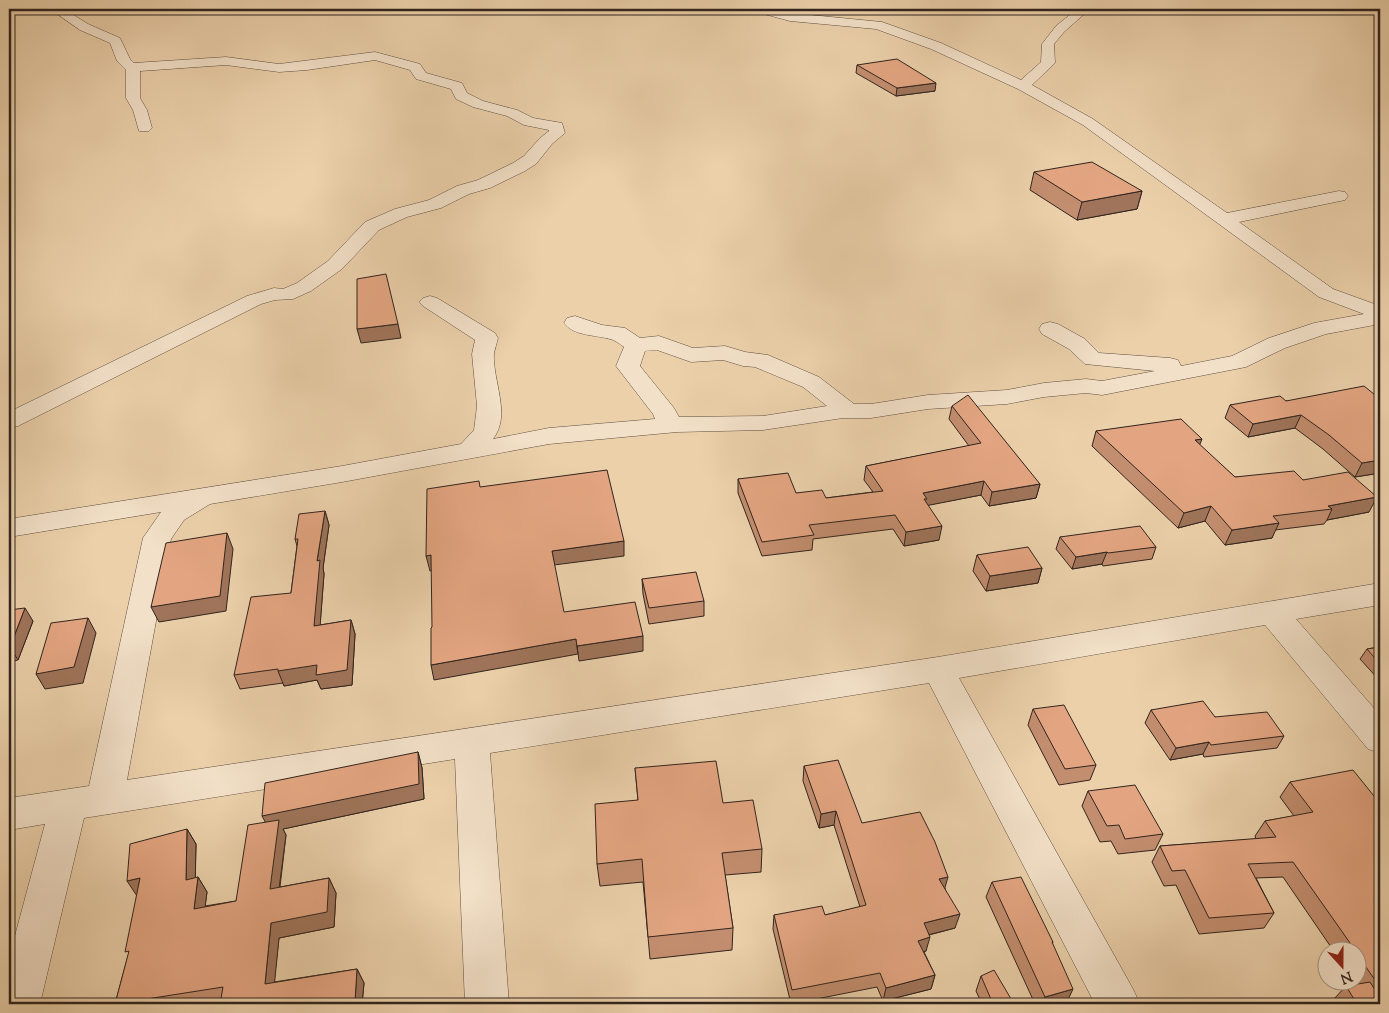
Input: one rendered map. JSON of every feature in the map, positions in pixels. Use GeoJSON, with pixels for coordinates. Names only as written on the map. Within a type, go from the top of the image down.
{"type":"FeatureCollection","features":[{"type":"Feature","properties":{"kind":"street"},"geometry":{"type":"LineString","coordinates":[[56,9],[84,27],[115,41],[124,61],[133,69],[133,98],[140,110],[144,128]]}},
{"type":"Feature","properties":{"kind":"street"},"geometry":{"type":"LineString","coordinates":[[757,9],[790,17],[878,25],[936,46],[1023,86],[1088,122],[1326,293],[1380,313]]}},
{"type":"Feature","properties":{"kind":"street"},"geometry":{"type":"LineString","coordinates":[[1023,86],[1048,63],[1048,44],[1060,29],[1084,9]]}},
{"type":"Feature","properties":{"kind":"street"},"geometry":{"type":"LineString","coordinates":[[9,421],[254,300],[274,294],[286,295],[304,287],[335,266],[372,226],[401,213],[435,204],[463,190],[484,184],[488,180],[519,167],[530,160],[546,141],[557,133],[557,126],[529,122],[512,113],[478,104],[461,96],[457,86],[421,76],[414,67],[405,63],[375,56],[279,68],[226,61],[131,68]]}},
{"type":"Feature","properties":{"kind":"street"},"geometry":{"type":"LineString","coordinates":[[1224,219],[1339,196]]}},
{"type":"Feature","properties":{"kind":"street"},"geometry":{"type":"LineString","coordinates":[[430,302],[487,338],[483,354],[489,406],[486,431],[469,451]]}},
{"type":"Feature","properties":{"kind":"street"},"geometry":{"type":"LineString","coordinates":[[9,528],[351,472],[549,436],[669,426],[763,423],[848,412],[871,411],[928,402],[1007,397],[1086,386],[1102,388],[1238,362],[1277,343],[1322,328],[1380,318]]}},
{"type":"Feature","properties":{"kind":"street"},"geometry":{"type":"LineString","coordinates":[[575,323],[599,331],[617,333],[636,345],[659,343],[691,355],[725,353],[743,359],[760,360],[811,382],[848,412]]}},
{"type":"Feature","properties":{"kind":"street"},"geometry":{"type":"LineString","coordinates":[[1050,329],[1077,344],[1093,359],[1204,368]]}},
{"type":"Feature","properties":{"kind":"street"},"geometry":{"type":"LineString","coordinates":[[636,345],[628,366],[665,413],[669,426]]}},
{"type":"Feature","properties":{"kind":"street"},"geometry":{"type":"LineString","coordinates":[[18,1004],[87,801],[157,538],[174,514],[205,495]]}},
{"type":"Feature","properties":{"kind":"street"},"geometry":{"type":"LineString","coordinates":[[122,509],[157,538]]}},
{"type":"Feature","properties":{"kind":"street"},"geometry":{"type":"LineString","coordinates":[[9,814],[938,669],[1380,594]]}},
{"type":"Feature","properties":{"kind":"street"},"geometry":{"type":"LineString","coordinates":[[1272,612],[1380,739]]}},
{"type":"Feature","properties":{"kind":"street"},"geometry":{"type":"LineString","coordinates":[[938,669],[1118,1004]]}},
{"type":"Feature","properties":{"kind":"street"},"geometry":{"type":"LineString","coordinates":[[472,742],[487,1004]]}},
{"type":"Feature","properties":{"kind":"building"},"geometry":{"type":"Polygon","coordinates":[[[897,59],[936,83],[897,88],[857,65],[897,59]]]}},
{"type":"Feature","properties":{"kind":"building"},"geometry":{"type":"Polygon","coordinates":[[[1092,162],[1142,191],[1082,202],[1034,172],[1092,162]]]}},
{"type":"Feature","properties":{"kind":"building"},"geometry":{"type":"Polygon","coordinates":[[[386,274],[398,324],[357,329],[357,279],[386,274]]]}},
{"type":"Feature","properties":{"kind":"building"},"geometry":{"type":"Polygon","coordinates":[[[1364,386],[1380,399],[1380,460],[1362,463],[1329,435],[1301,415],[1253,424],[1230,405],[1280,396],[1286,401],[1364,386]]]}},
{"type":"Feature","properties":{"kind":"building"},"geometry":{"type":"Polygon","coordinates":[[[968,395],[1040,484],[992,492],[984,481],[923,493],[927,499],[924,499],[942,526],[906,532],[895,515],[809,525],[814,535],[762,542],[738,479],[788,473],[796,493],[822,490],[826,498],[883,491],[866,466],[981,443],[952,406],[968,395]]]}},
{"type":"Feature","properties":{"kind":"building"},"geometry":{"type":"Polygon","coordinates":[[[1181,419],[1202,439],[1195,440],[1235,477],[1294,471],[1303,480],[1348,472],[1377,497],[1328,506],[1332,509],[1273,516],[1279,523],[1232,530],[1211,506],[1184,513],[1096,431],[1181,419]]]}},
{"type":"Feature","properties":{"kind":"building"},"geometry":{"type":"Polygon","coordinates":[[[607,470],[624,541],[552,551],[564,612],[635,602],[643,636],[577,646],[576,639],[431,665],[431,555],[426,556],[427,489],[479,481],[480,487],[607,470]]]}},
{"type":"Feature","properties":{"kind":"building"},"geometry":{"type":"Polygon","coordinates":[[[325,511],[317,561],[320,560],[314,626],[351,620],[347,670],[316,675],[317,665],[234,675],[251,597],[291,593],[298,539],[295,539],[299,514],[325,511]]]}},
{"type":"Feature","properties":{"kind":"building"},"geometry":{"type":"Polygon","coordinates":[[[1140,526],[1156,547],[1076,557],[1060,537],[1140,526]]]}},
{"type":"Feature","properties":{"kind":"building"},"geometry":{"type":"Polygon","coordinates":[[[227,533],[220,596],[151,607],[166,543],[227,533]]]}},
{"type":"Feature","properties":{"kind":"building"},"geometry":{"type":"Polygon","coordinates":[[[1028,547],[1042,568],[990,576],[977,555],[1028,547]]]}},
{"type":"Feature","properties":{"kind":"building"},"geometry":{"type":"Polygon","coordinates":[[[696,572],[704,601],[649,608],[642,579],[696,572]]]}},
{"type":"Feature","properties":{"kind":"building"},"geometry":{"type":"Polygon","coordinates":[[[25,608],[10,647],[9,647],[9,610],[25,608]]]}},
{"type":"Feature","properties":{"kind":"building"},"geometry":{"type":"Polygon","coordinates":[[[88,618],[74,667],[36,674],[51,623],[88,618]]]}},
{"type":"Feature","properties":{"kind":"building"},"geometry":{"type":"Polygon","coordinates":[[[1380,647],[1380,664],[1367,649],[1380,647]]]}},
{"type":"Feature","properties":{"kind":"building"},"geometry":{"type":"Polygon","coordinates":[[[1203,701],[1215,717],[1267,712],[1284,736],[1211,745],[1209,742],[1176,748],[1151,710],[1203,701]]]}},
{"type":"Feature","properties":{"kind":"building"},"geometry":{"type":"Polygon","coordinates":[[[1064,705],[1096,765],[1065,769],[1033,709],[1064,705]]]}},
{"type":"Feature","properties":{"kind":"building"},"geometry":{"type":"Polygon","coordinates":[[[418,752],[419,784],[262,816],[265,783],[418,752]]]}},
{"type":"Feature","properties":{"kind":"building"},"geometry":{"type":"Polygon","coordinates":[[[838,760],[862,823],[920,812],[935,842],[948,877],[939,879],[960,914],[924,923],[930,937],[918,941],[935,975],[886,988],[880,973],[792,990],[774,915],[822,906],[825,915],[866,905],[836,811],[821,814],[804,766],[838,760]]]}},
{"type":"Feature","properties":{"kind":"building"},"geometry":{"type":"Polygon","coordinates":[[[716,761],[723,803],[753,800],[762,849],[722,853],[733,928],[648,937],[642,859],[597,864],[595,804],[638,800],[635,768],[716,761]]]}},
{"type":"Feature","properties":{"kind":"building"},"geometry":{"type":"Polygon","coordinates":[[[1353,770],[1378,801],[1380,801],[1380,882],[1377,882],[1380,886],[1380,987],[1366,967],[1366,940],[1348,940],[1293,862],[1248,864],[1274,913],[1209,918],[1185,870],[1172,871],[1160,846],[1276,837],[1265,821],[1313,812],[1290,782],[1353,770]]]}},
{"type":"Feature","properties":{"kind":"building"},"geometry":{"type":"Polygon","coordinates":[[[1135,785],[1163,834],[1125,839],[1119,825],[1107,826],[1088,791],[1135,785]]]}},
{"type":"Feature","properties":{"kind":"building"},"geometry":{"type":"Polygon","coordinates":[[[279,820],[270,889],[329,878],[327,912],[271,923],[265,984],[357,969],[355,1002],[342,1004],[220,1004],[223,987],[115,1004],[129,951],[125,952],[140,878],[127,881],[130,844],[187,829],[186,880],[198,877],[194,909],[236,901],[248,825],[279,820]]]}},
{"type":"Feature","properties":{"kind":"building"},"geometry":{"type":"Polygon","coordinates":[[[1021,877],[1053,942],[1073,989],[1045,997],[992,882],[1021,877]]]}},
{"type":"Feature","properties":{"kind":"building"},"geometry":{"type":"Polygon","coordinates":[[[994,970],[1014,1004],[993,1004],[981,976],[994,970]]]}},
{"type":"Feature","properties":{"kind":"building"},"geometry":{"type":"Polygon","coordinates":[[[1370,982],[1380,998],[1380,1004],[1357,1004],[1348,990],[1366,990],[1366,983],[1370,982]]]}}]}
